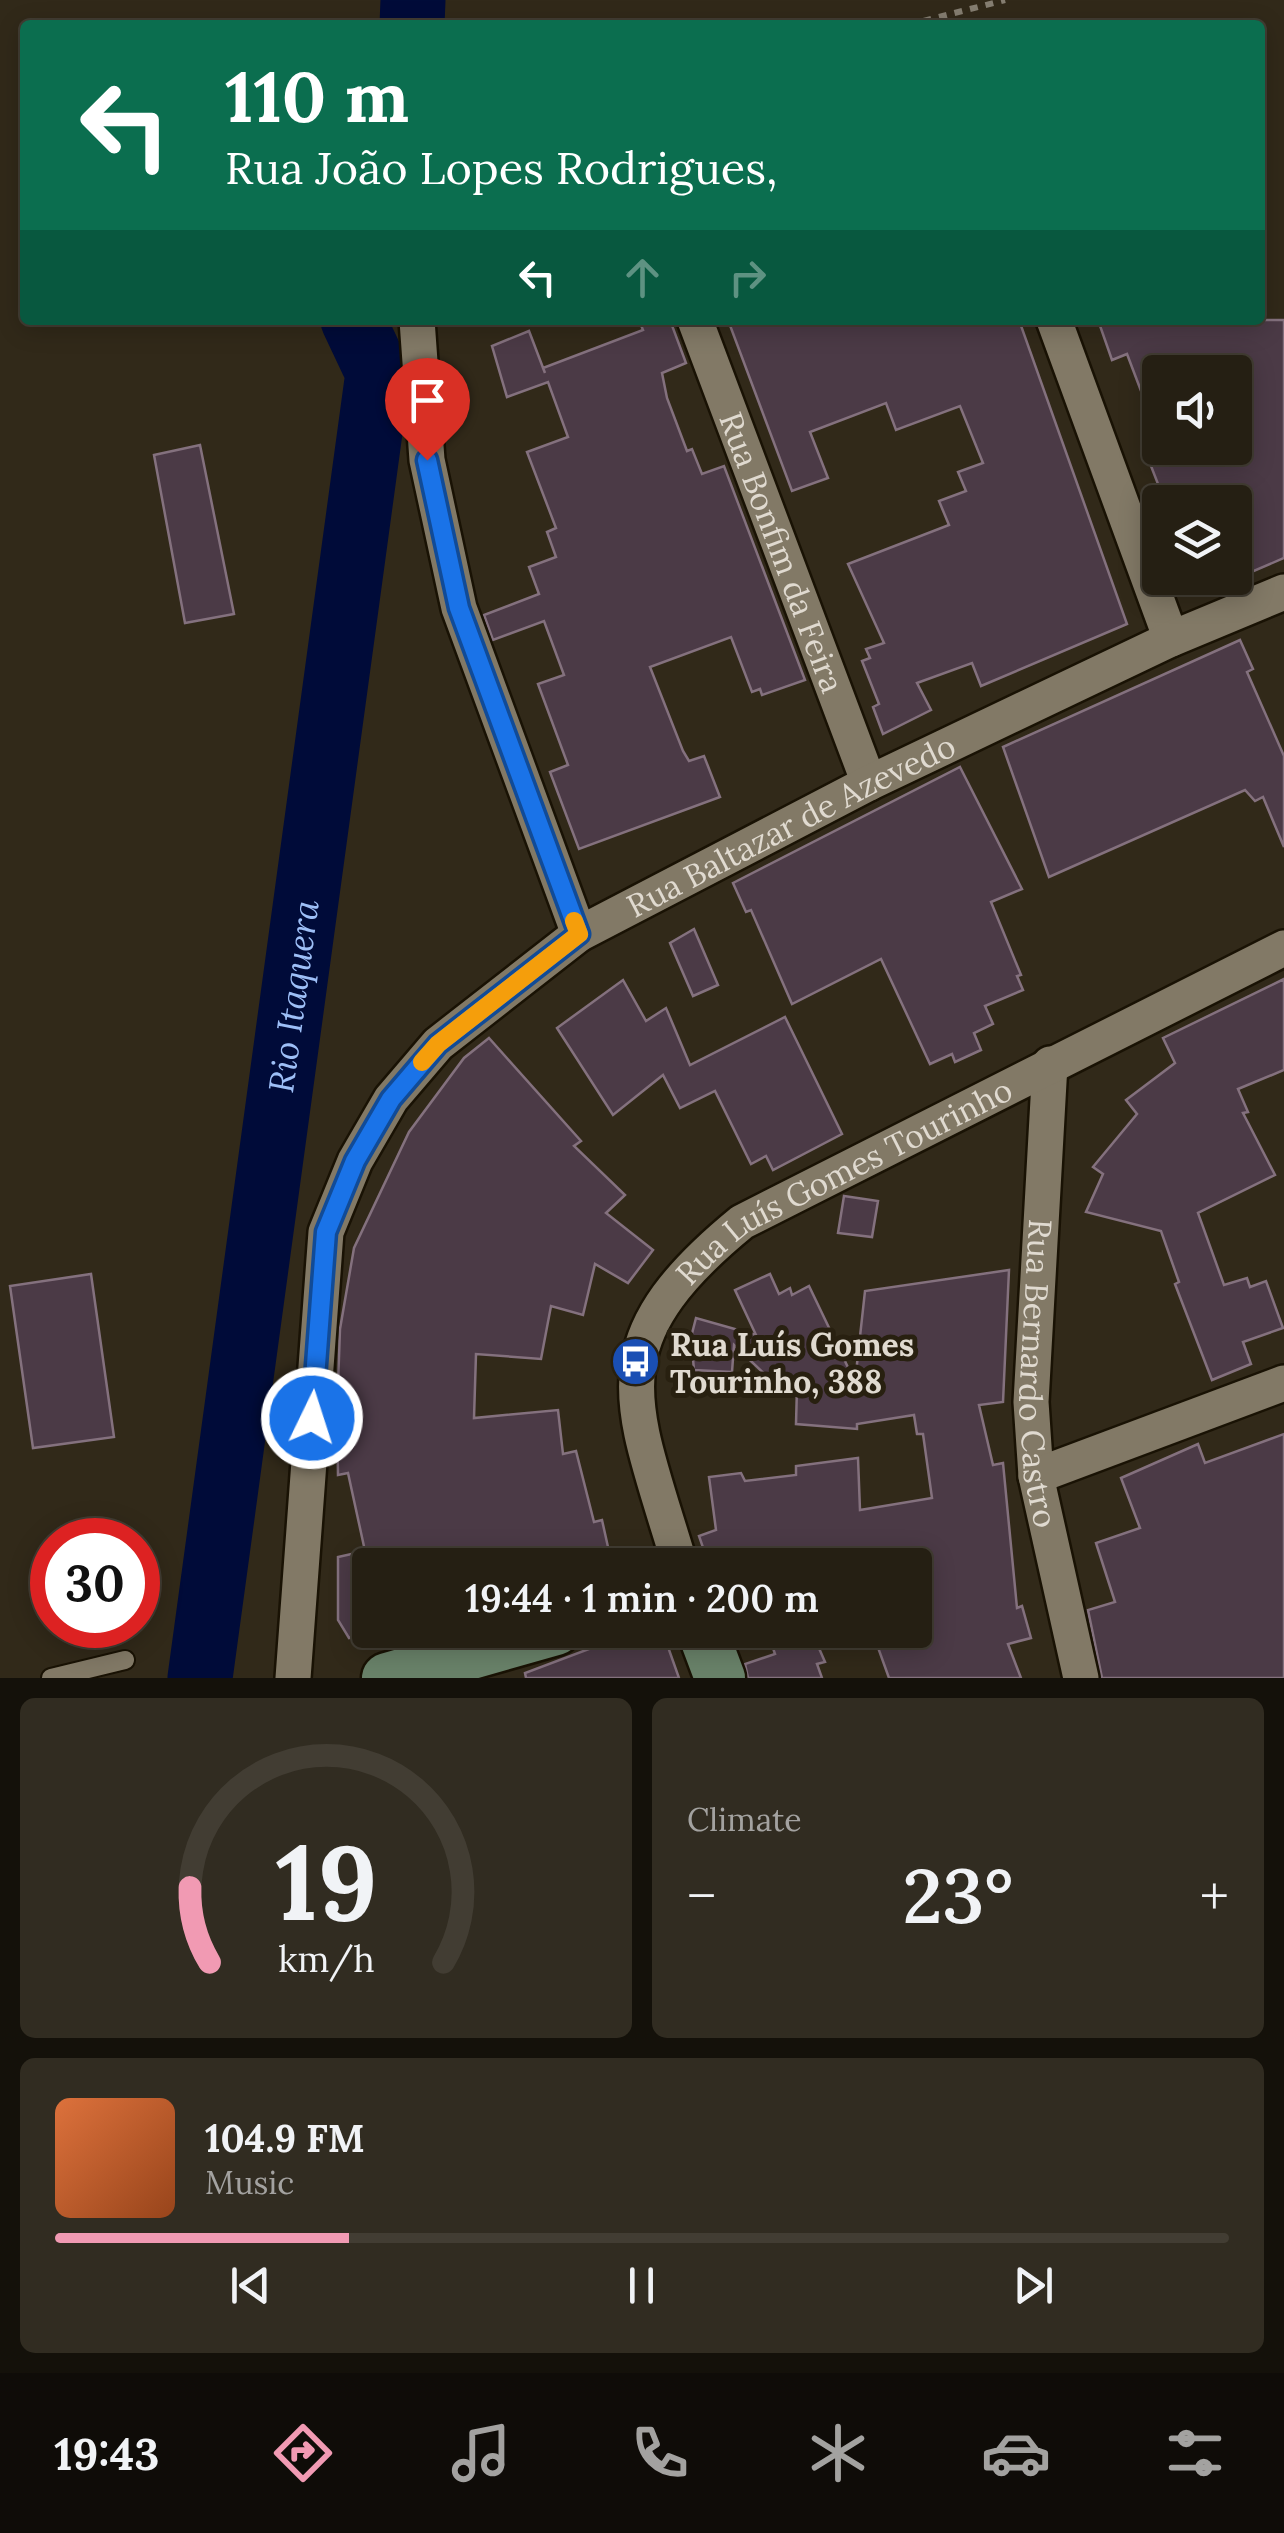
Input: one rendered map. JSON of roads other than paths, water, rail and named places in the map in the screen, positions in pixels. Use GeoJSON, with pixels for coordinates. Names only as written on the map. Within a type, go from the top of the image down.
{"type":"FeatureCollection","features":[{"type":"Feature","properties":{"kind":"street"},"geometry":{"type":"LineString","coordinates":[[417,325],[427,460],[459,608],[579,934]]}},
{"type":"Feature","properties":{"kind":"street","name":"Rua Bonfim da Feira"},"geometry":{"type":"LineString","coordinates":[[697,325],[869,783]]}},
{"type":"Feature","properties":{"kind":"street"},"geometry":{"type":"LineString","coordinates":[[1056,325],[1171,639]]}},
{"type":"Feature","properties":{"kind":"street","name":"Rua Baltazar de Azevedo"},"geometry":{"type":"LineString","coordinates":[[293,1678],[326,1232],[355,1161],[391,1099],[438,1044],[579,934],[869,783],[1171,639],[1284,592]]}},
{"type":"Feature","properties":{"kind":"street","name":"Rua Luís Gomes Tourinho"},"geometry":{"type":"LineString","coordinates":[[675,1548],[638,1422],[636,1362],[658,1307],[691,1264],[742,1222],[1284,948]]}},
{"type":"Feature","properties":{"kind":"street","name":"Rua Bernardo Castro"},"geometry":{"type":"LineString","coordinates":[[1050,1064],[1033,1312],[1031,1402],[1036,1476],[1081,1678]]}},
{"type":"Feature","properties":{"kind":"street"},"geometry":{"type":"LineString","coordinates":[[1036,1476],[1284,1383]]}},
{"type":"Feature","properties":{"kind":"street"},"geometry":{"type":"LineString","coordinates":[[387,1678],[493,1648]]}},
{"type":"Feature","properties":{"kind":"street"},"geometry":{"type":"LineString","coordinates":[[709,1648],[720,1678]]}},
{"type":"Feature","properties":{"kind":"lane"},"geometry":{"type":"LineString","coordinates":[[50,1678],[125,1660]]}},
{"type":"Feature","properties":{"kind":"waterway","name":"Rio Itaquera"},"geometry":{"type":"LineString","coordinates":[[412,20],[413,0]]}},
{"type":"Feature","properties":{"kind":"waterway","name":"Rio Itaquera"},"geometry":{"type":"LineString","coordinates":[[200,1678],[378,373],[355,325]]}},
{"type":"Feature","properties":{"kind":"place","name":"Rua Luís Gomes Tourinho, 388"},"geometry":{"type":"Point","coordinates":[635,1362]}}]}
